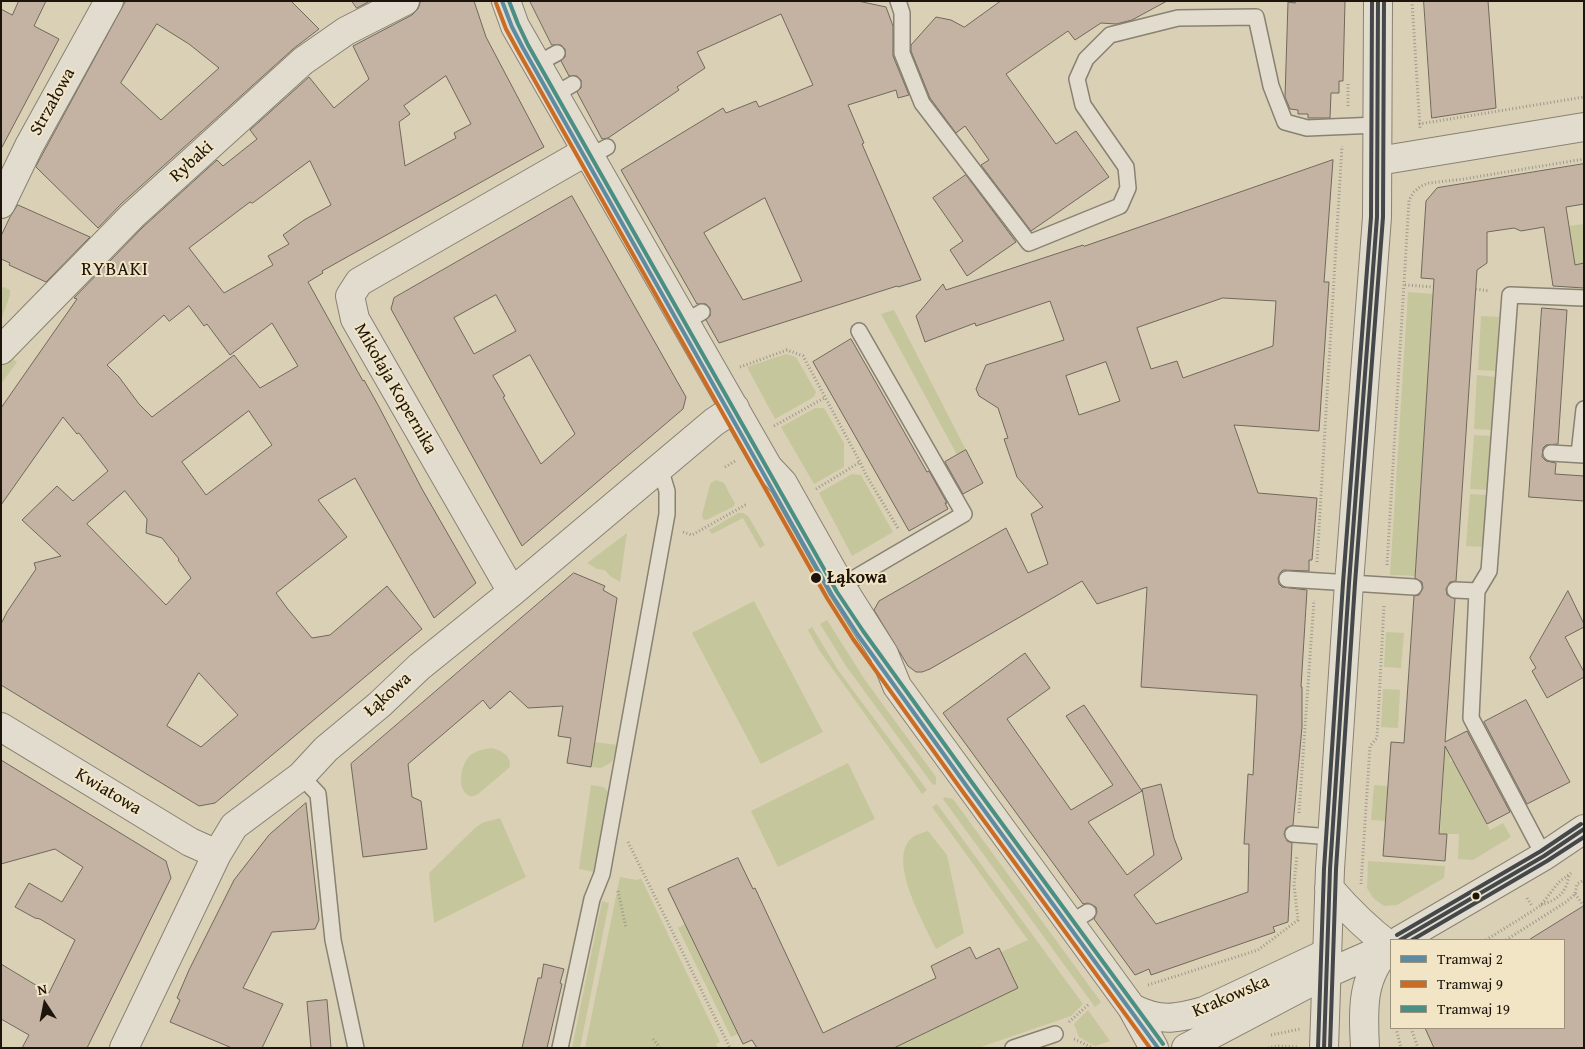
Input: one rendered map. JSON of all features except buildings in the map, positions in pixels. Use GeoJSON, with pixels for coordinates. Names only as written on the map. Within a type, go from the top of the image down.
{"type":"FeatureCollection","features":[{"type":"Feature","properties":{"kind":"street","name":"Strzałowa"},"geometry":{"type":"LineString","coordinates":[[1,204],[29,146],[109,1]]}},
{"type":"Feature","properties":{"kind":"street","name":"Rybaki"},"geometry":{"type":"LineString","coordinates":[[1,350],[132,216],[303,61],[346,31],[405,1]]}},
{"type":"Feature","properties":{"kind":"street"},"geometry":{"type":"LineString","coordinates":[[506,1],[515,26],[547,59],[595,151],[693,317],[735,408],[768,467],[783,484],[841,586],[884,654],[897,686],[1079,918],[1154,1048]]}},
{"type":"Feature","properties":{"kind":"street"},"geometry":{"type":"LineString","coordinates":[[1315,1047],[1327,964],[1332,836],[1376,227],[1378,1]]}},
{"type":"Feature","properties":{"kind":"street"},"geometry":{"type":"LineString","coordinates":[[1378,162],[1584,127]]}},
{"type":"Feature","properties":{"kind":"street","name":"Mikołaja Kopernika"},"geometry":{"type":"LineString","coordinates":[[512,592],[355,319],[350,296],[359,282],[595,151]]}},
{"type":"Feature","properties":{"kind":"street","name":"Łąkowa"},"geometry":{"type":"LineString","coordinates":[[124,1048],[217,854],[234,826],[301,776],[326,750],[419,667],[512,592],[714,422],[735,408]]}},
{"type":"Feature","properties":{"kind":"street","name":"Kwiatowa"},"geometry":{"type":"LineString","coordinates":[[1,727],[190,842],[217,854]]}},
{"type":"Feature","properties":{"kind":"street"},"geometry":{"type":"LineString","coordinates":[[1403,939],[1544,856],[1584,829]]}},
{"type":"Feature","properties":{"kind":"street"},"geometry":{"type":"LineString","coordinates":[[1330,888],[1344,906],[1370,931],[1390,942]]}},
{"type":"Feature","properties":{"kind":"street"},"geometry":{"type":"LineString","coordinates":[[1327,964],[1390,945]]}},
{"type":"Feature","properties":{"kind":"street"},"geometry":{"type":"LineString","coordinates":[[1365,1048],[1364,1000],[1368,981],[1377,962],[1390,948]]}},
{"type":"Feature","properties":{"kind":"street","name":"Krakowska"},"geometry":{"type":"LineString","coordinates":[[1132,1008],[1149,1016],[1165,1018],[1182,1017],[1204,1011],[1327,964]]}},
{"type":"Feature","properties":{"kind":"street","name":"Krakowska"},"geometry":{"type":"LineString","coordinates":[[1186,1048],[1327,964]]}},
{"type":"Feature","properties":{"kind":"lane"},"geometry":{"type":"LineString","coordinates":[[898,1],[902,13],[902,53],[922,103],[1029,243],[1120,206],[1128,188],[1126,167],[1083,105],[1077,79],[1086,59],[1110,35],[1178,18],[1256,16],[1271,86],[1285,122],[1308,128],[1377,125]]}},
{"type":"Feature","properties":{"kind":"lane"},"geometry":{"type":"LineString","coordinates":[[1544,856],[1471,718],[1477,591],[1489,571],[1510,294],[1584,298]]}},
{"type":"Feature","properties":{"kind":"lane"},"geometry":{"type":"LineString","coordinates":[[841,586],[964,514],[859,331]]}},
{"type":"Feature","properties":{"kind":"lane"},"geometry":{"type":"LineString","coordinates":[[1551,453],[1581,454],[1584,408]]}},
{"type":"Feature","properties":{"kind":"lane"},"geometry":{"type":"LineString","coordinates":[[560,1048],[592,899],[602,874],[665,527],[667,491],[660,468]]}},
{"type":"Feature","properties":{"kind":"lane"},"geometry":{"type":"LineString","coordinates":[[1287,579],[1414,587]]}},
{"type":"Feature","properties":{"kind":"lane"},"geometry":{"type":"LineString","coordinates":[[1455,590],[1477,591]]}},
{"type":"Feature","properties":{"kind":"lane"},"geometry":{"type":"LineString","coordinates":[[301,776],[318,794],[334,940],[356,1048]]}},
{"type":"Feature","properties":{"kind":"lane"},"geometry":{"type":"LineString","coordinates":[[1295,834],[1332,836]]}},
{"type":"Feature","properties":{"kind":"lane"},"geometry":{"type":"LineString","coordinates":[[1013,1048],[1055,1034]]}},
{"type":"Feature","properties":{"kind":"path"},"geometry":{"type":"LineString","coordinates":[[1412,1],[1420,124],[1421,186]]}},
{"type":"Feature","properties":{"kind":"path"},"geometry":{"type":"LineString","coordinates":[[1147,985],[1258,950],[1298,920],[1294,885],[1295,834],[1315,581],[1341,147],[1347,127],[1349,79]]}},
{"type":"Feature","properties":{"kind":"path"},"geometry":{"type":"LineString","coordinates":[[1420,124],[1584,97]]}},
{"type":"Feature","properties":{"kind":"path"},"geometry":{"type":"LineString","coordinates":[[1361,886],[1370,746],[1377,738],[1409,200],[1421,186],[1429,183],[1584,159]]}},
{"type":"Feature","properties":{"kind":"path"},"geometry":{"type":"LineString","coordinates":[[1405,285],[1434,287]]}},
{"type":"Feature","properties":{"kind":"path"},"geometry":{"type":"LineString","coordinates":[[731,370],[787,350],[802,356],[860,462],[864,473],[902,534]]}},
{"type":"Feature","properties":{"kind":"path"},"geometry":{"type":"LineString","coordinates":[[770,418],[779,434]]}},
{"type":"Feature","properties":{"kind":"path"},"geometry":{"type":"LineString","coordinates":[[665,527],[692,535],[747,504]]}},
{"type":"Feature","properties":{"kind":"path"},"geometry":{"type":"LineString","coordinates":[[614,811],[730,1048]]}},
{"type":"Feature","properties":{"kind":"path"},"geometry":{"type":"LineString","coordinates":[[1488,939],[1541,905],[1555,886],[1576,869]]}},
{"type":"Feature","properties":{"kind":"path"},"geometry":{"type":"LineString","coordinates":[[1508,939],[1566,902],[1575,894],[1578,884],[1584,880]]}},
{"type":"Feature","properties":{"kind":"path"},"geometry":{"type":"LineString","coordinates":[[617,885],[626,928]]}},
{"type":"Feature","properties":{"kind":"path"},"geometry":{"type":"LineString","coordinates":[[1575,894],[1584,906]]}},
{"type":"Feature","properties":{"kind":"path"},"geometry":{"type":"LineString","coordinates":[[1525,895],[1532,906]]}},
{"type":"Feature","properties":{"kind":"path"},"geometry":{"type":"LineString","coordinates":[[1537,915],[1540,919]]}},
{"type":"Feature","properties":{"kind":"path"},"geometry":{"type":"LineString","coordinates":[[1396,1029],[1401,1048]]}},
{"type":"Feature","properties":{"kind":"path"},"geometry":{"type":"LineString","coordinates":[[1411,1029],[1418,1048]]}},
{"type":"Feature","properties":{"kind":"path"},"geometry":{"type":"LineString","coordinates":[[653,1039],[660,1048]]}},
{"type":"Feature","properties":{"kind":"path"},"geometry":{"type":"LineString","coordinates":[[1268,1048],[1276,1046],[1315,1047]]}},
{"type":"Feature","properties":{"kind":"green space"},"geometry":{"type":"Polygon","coordinates":[[[1584,224],[1584,263],[1575,265],[1569,226],[1584,224]]]}},
{"type":"Feature","properties":{"kind":"green space"},"geometry":{"type":"Polygon","coordinates":[[[4,287],[10,290],[10,295],[1,320],[1,288],[4,287]]]}},
{"type":"Feature","properties":{"kind":"green space"},"geometry":{"type":"Polygon","coordinates":[[[1408,292],[1433,294],[1415,576],[1390,575],[1408,292]]]}},
{"type":"Feature","properties":{"kind":"green space"},"geometry":{"type":"Polygon","coordinates":[[[894,310],[966,450],[957,455],[881,314],[894,310]]]}},
{"type":"Feature","properties":{"kind":"green space"},"geometry":{"type":"Polygon","coordinates":[[[1481,316],[1499,317],[1496,371],[1478,370],[1481,316]]]}},
{"type":"Feature","properties":{"kind":"green space"},"geometry":{"type":"Polygon","coordinates":[[[786,354],[796,357],[816,392],[814,397],[775,419],[747,367],[786,354]]]}},
{"type":"Feature","properties":{"kind":"green space"},"geometry":{"type":"Polygon","coordinates":[[[8,355],[17,362],[1,384],[1,365],[8,355]]]}},
{"type":"Feature","properties":{"kind":"green space"},"geometry":{"type":"Polygon","coordinates":[[[1477,375],[1496,377],[1492,430],[1474,429],[1477,375]]]}},
{"type":"Feature","properties":{"kind":"green space"},"geometry":{"type":"Polygon","coordinates":[[[815,408],[824,408],[844,443],[844,467],[814,484],[781,427],[815,408]]]}},
{"type":"Feature","properties":{"kind":"green space"},"geometry":{"type":"Polygon","coordinates":[[[1474,435],[1492,436],[1489,490],[1470,489],[1474,435]]]}},
{"type":"Feature","properties":{"kind":"green space"},"geometry":{"type":"Polygon","coordinates":[[[852,474],[861,475],[893,532],[852,556],[819,493],[852,474]]]}},
{"type":"Feature","properties":{"kind":"green space"},"geometry":{"type":"Polygon","coordinates":[[[716,480],[724,483],[735,504],[733,507],[706,520],[703,519],[702,515],[710,484],[716,480]]]}},
{"type":"Feature","properties":{"kind":"green space"},"geometry":{"type":"Polygon","coordinates":[[[1470,494],[1488,495],[1485,547],[1466,546],[1470,494]]]}},
{"type":"Feature","properties":{"kind":"green space"},"geometry":{"type":"Polygon","coordinates":[[[738,513],[748,516],[765,545],[760,548],[743,518],[712,534],[709,530],[738,513]]]}},
{"type":"Feature","properties":{"kind":"green space"},"geometry":{"type":"Polygon","coordinates":[[[627,533],[620,582],[610,576],[605,570],[597,569],[587,563],[627,533]]]}},
{"type":"Feature","properties":{"kind":"green space"},"geometry":{"type":"Polygon","coordinates":[[[754,601],[823,732],[761,764],[692,633],[754,601]]]}},
{"type":"Feature","properties":{"kind":"green space"},"geometry":{"type":"Polygon","coordinates":[[[827,620],[865,680],[936,777],[936,784],[933,785],[846,666],[820,624],[827,620]]]}},
{"type":"Feature","properties":{"kind":"green space"},"geometry":{"type":"Polygon","coordinates":[[[812,627],[838,670],[927,790],[922,794],[819,650],[808,630],[812,627]]]}},
{"type":"Feature","properties":{"kind":"green space"},"geometry":{"type":"Polygon","coordinates":[[[1386,632],[1404,633],[1401,668],[1384,667],[1386,632]]]}},
{"type":"Feature","properties":{"kind":"green space"},"geometry":{"type":"Polygon","coordinates":[[[1383,689],[1400,690],[1398,728],[1381,727],[1383,689]]]}},
{"type":"Feature","properties":{"kind":"green space"},"geometry":{"type":"Polygon","coordinates":[[[595,742],[617,745],[612,762],[601,768],[591,767],[595,742]]]}},
{"type":"Feature","properties":{"kind":"green space"},"geometry":{"type":"Polygon","coordinates":[[[1445,746],[1451,746],[1450,761],[1485,762],[1495,780],[1494,784],[1472,796],[1490,830],[1503,823],[1511,837],[1473,860],[1458,859],[1459,834],[1440,834],[1445,746]]]}},
{"type":"Feature","properties":{"kind":"green space"},"geometry":{"type":"Polygon","coordinates":[[[492,748],[502,752],[509,759],[510,767],[478,794],[470,796],[465,793],[461,782],[465,763],[472,754],[492,748]]]}},
{"type":"Feature","properties":{"kind":"green space"},"geometry":{"type":"Polygon","coordinates":[[[848,763],[875,819],[778,867],[751,811],[848,763]]]}},
{"type":"Feature","properties":{"kind":"green space"},"geometry":{"type":"Polygon","coordinates":[[[591,785],[603,787],[607,790],[608,794],[594,872],[579,869],[591,785]]]}},
{"type":"Feature","properties":{"kind":"green space"},"geometry":{"type":"Polygon","coordinates":[[[1374,785],[1388,786],[1385,821],[1371,820],[1374,785]]]}},
{"type":"Feature","properties":{"kind":"green space"},"geometry":{"type":"Polygon","coordinates":[[[945,797],[953,799],[1101,1002],[1095,1007],[943,799],[945,797]]]}},
{"type":"Feature","properties":{"kind":"green space"},"geometry":{"type":"Polygon","coordinates":[[[937,804],[1083,1004],[1071,1016],[978,1048],[894,1048],[999,953],[1028,940],[932,807],[937,804]]]}},
{"type":"Feature","properties":{"kind":"green space"},"geometry":{"type":"Polygon","coordinates":[[[500,818],[526,877],[434,923],[429,873],[475,828],[482,823],[500,818]]]}},
{"type":"Feature","properties":{"kind":"green space"},"geometry":{"type":"Polygon","coordinates":[[[928,831],[947,855],[964,933],[936,949],[910,892],[903,860],[905,847],[913,837],[928,831]]]}},
{"type":"Feature","properties":{"kind":"green space"},"geometry":{"type":"Polygon","coordinates":[[[1368,861],[1445,866],[1444,878],[1397,905],[1384,906],[1373,898],[1367,888],[1368,861]]]}},
{"type":"Feature","properties":{"kind":"green space"},"geometry":{"type":"Polygon","coordinates":[[[620,877],[637,880],[641,878],[720,1042],[716,1044],[718,1048],[585,1048],[620,877]]]}},
{"type":"Feature","properties":{"kind":"green space"},"geometry":{"type":"Polygon","coordinates":[[[602,901],[609,903],[580,1048],[572,1048],[602,901]]]}},
{"type":"Feature","properties":{"kind":"green space"},"geometry":{"type":"Polygon","coordinates":[[[685,924],[738,1034],[731,1037],[678,928],[685,924]]]}},
{"type":"Feature","properties":{"kind":"green space"},"geometry":{"type":"Polygon","coordinates":[[[1088,1010],[1110,1041],[1095,1046],[1079,1037],[1074,1024],[1088,1010]]]}},
{"type":"Feature","properties":{"kind":"tram line","name":"2"},"geometry":{"type":"LineString","coordinates":[[502,1],[523,48],[832,595],[858,635],[968,788],[1158,1048]]}},
{"type":"Feature","properties":{"kind":"tram line","name":"19"},"geometry":{"type":"LineString","coordinates":[[509,1],[528,45],[837,592],[973,784],[1163,1044]]}},
{"type":"Feature","properties":{"kind":"tram line","name":"9"},"geometry":{"type":"LineString","coordinates":[[496,3],[506,29],[518,51],[827,598],[853,639],[1150,1048]]}},
{"type":"Feature","properties":{"kind":"transit line"},"geometry":{"type":"LineString","coordinates":[[1318,1048],[1324,869],[1343,583],[1371,217],[1372,1]]}},
{"type":"Feature","properties":{"kind":"transit line"},"geometry":{"type":"LineString","coordinates":[[1324,1048],[1330,869],[1349,583],[1377,217],[1378,1]]}},
{"type":"Feature","properties":{"kind":"transit line"},"geometry":{"type":"LineString","coordinates":[[1330,1048],[1336,869],[1355,583],[1383,217],[1384,1]]}},
{"type":"Feature","properties":{"kind":"transit line"},"geometry":{"type":"LineString","coordinates":[[1397,935],[1541,851],[1581,824]]}},
{"type":"Feature","properties":{"kind":"transit line"},"geometry":{"type":"LineString","coordinates":[[1402,939],[1544,856],[1584,829]]}},
{"type":"Feature","properties":{"kind":"transit line"},"geometry":{"type":"LineString","coordinates":[[1414,939],[1547,861],[1584,837]]}},
{"type":"Feature","properties":{"kind":"place","name":"Łąkowa"},"geometry":{"type":"Point","coordinates":[816,578]}},
{"type":"Feature","properties":{"kind":"district","name":"RYBAKI"},"geometry":{"type":"Point","coordinates":[115,270]}}]}
